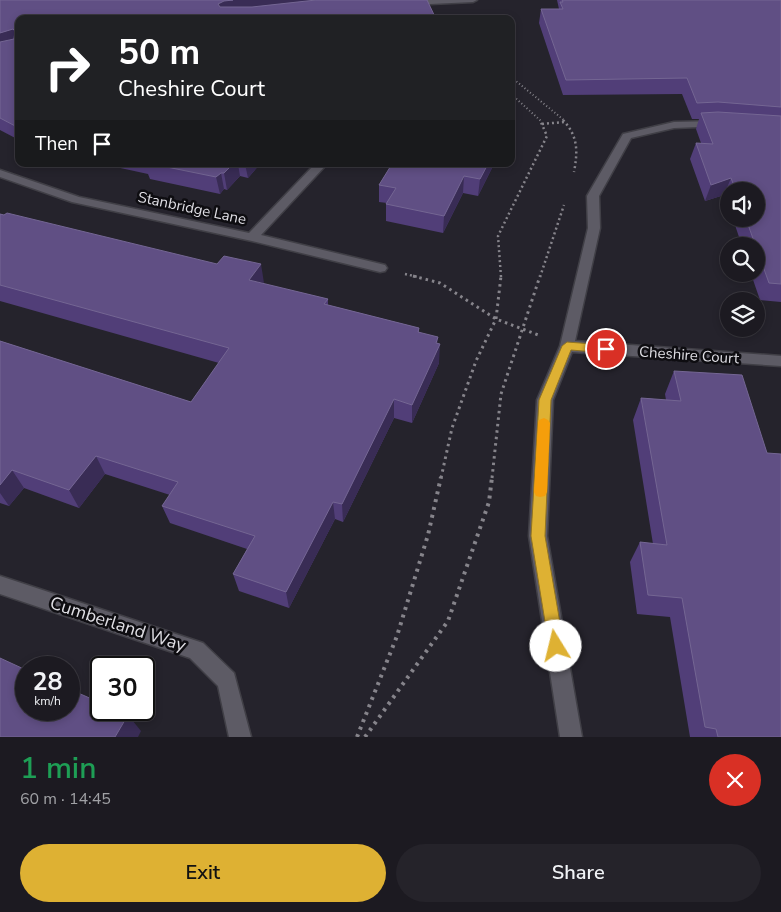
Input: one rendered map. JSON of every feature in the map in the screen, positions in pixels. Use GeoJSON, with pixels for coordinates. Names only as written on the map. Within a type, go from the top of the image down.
{"type":"FeatureCollection","features":[{"type":"Feature","properties":{"kind":"street"},"geometry":{"type":"LineString","coordinates":[[402,3],[474,0]]}},
{"type":"Feature","properties":{"kind":"street"},"geometry":{"type":"LineString","coordinates":[[571,737],[538,536],[545,400],[567,346],[594,228],[593,196],[627,136],[674,125],[732,124]]}},
{"type":"Feature","properties":{"kind":"street"},"geometry":{"type":"LineString","coordinates":[[252,237],[318,167]]}},
{"type":"Feature","properties":{"kind":"street","name":"Stanbridge Lane"},"geometry":{"type":"LineString","coordinates":[[0,172],[76,200],[252,237],[380,268]]}},
{"type":"Feature","properties":{"kind":"street","name":"Cheshire Court"},"geometry":{"type":"LineString","coordinates":[[567,346],[781,361]]}},
{"type":"Feature","properties":{"kind":"street","name":"Cumberland Way"},"geometry":{"type":"LineString","coordinates":[[0,585],[196,650],[227,680],[240,737]]}},
{"type":"Feature","properties":{"kind":"path"},"geometry":{"type":"LineString","coordinates":[[515,79],[574,133],[577,147],[573,177]]}},
{"type":"Feature","properties":{"kind":"path"},"geometry":{"type":"LineString","coordinates":[[356,737],[397,636],[428,535],[452,428],[476,361],[496,319],[501,276],[498,236],[517,194],[536,162],[546,136],[542,124],[532,111],[515,97]]}},
{"type":"Feature","properties":{"kind":"path"},"geometry":{"type":"LineString","coordinates":[[542,124],[564,122]]}},
{"type":"Feature","properties":{"kind":"path"},"geometry":{"type":"LineString","coordinates":[[365,737],[448,621],[488,502],[501,394],[564,204]]}},
{"type":"Feature","properties":{"kind":"path"},"geometry":{"type":"LineString","coordinates":[[380,268],[440,283],[496,319],[567,346]]}},
{"type":"Feature","properties":{"kind":"building"},"geometry":{"type":"Polygon","coordinates":[[[0,0],[233,0],[218,4],[220,7],[252,7],[316,0],[427,0],[434,15],[15,15],[15,31],[13,29],[0,33],[0,0]]]}},
{"type":"Feature","properties":{"kind":"building"},"geometry":{"type":"Polygon","coordinates":[[[562,0],[781,0],[781,107],[718,102],[697,103],[687,78],[566,80],[541,9],[563,9],[560,2],[563,2],[562,0]]]}},
{"type":"Feature","properties":{"kind":"building"},"geometry":{"type":"Polygon","coordinates":[[[15,31],[15,126],[0,118],[0,42],[14,39],[15,31]]]}},
{"type":"Feature","properties":{"kind":"building"},"geometry":{"type":"Polygon","coordinates":[[[718,112],[781,116],[781,284],[769,283],[765,272],[765,237],[752,237],[749,227],[765,227],[765,182],[733,182],[731,178],[711,185],[696,143],[713,144],[701,113],[718,112]]]}},
{"type":"Feature","properties":{"kind":"building"},"geometry":{"type":"Polygon","coordinates":[[[167,167],[230,167],[216,177],[167,167]]]}},
{"type":"Feature","properties":{"kind":"building"},"geometry":{"type":"Polygon","coordinates":[[[390,167],[486,167],[480,179],[464,176],[444,216],[386,204],[396,188],[379,185],[390,167]]]}},
{"type":"Feature","properties":{"kind":"building"},"geometry":{"type":"Polygon","coordinates":[[[7,213],[217,264],[224,256],[261,264],[249,280],[328,299],[324,304],[419,328],[418,332],[438,337],[436,343],[440,344],[412,405],[394,399],[342,504],[333,502],[286,592],[233,574],[255,536],[162,506],[178,482],[96,456],[69,490],[12,470],[0,485],[0,341],[191,402],[229,348],[0,285],[0,214],[4,215],[7,213]]]}},
{"type":"Feature","properties":{"kind":"building"},"geometry":{"type":"Polygon","coordinates":[[[674,371],[742,375],[767,453],[781,454],[781,737],[718,737],[716,729],[705,727],[682,598],[648,595],[640,542],[667,545],[641,398],[681,401],[674,371]]]}},
{"type":"Feature","properties":{"kind":"building"},"geometry":{"type":"Polygon","coordinates":[[[0,658],[15,665],[15,721],[80,721],[80,694],[90,698],[90,721],[124,721],[115,737],[0,737],[0,658]]]}},
{"type":"Feature","properties":{"kind":"slow traffic"},"geometry":{"type":"LineString","coordinates":[[540,492],[544,423]]}},
{"type":"Feature","properties":{"kind":"route"},"geometry":{"type":"LineString","coordinates":[[556,646],[538,536],[545,400],[567,346],[606,349]]}}]}
